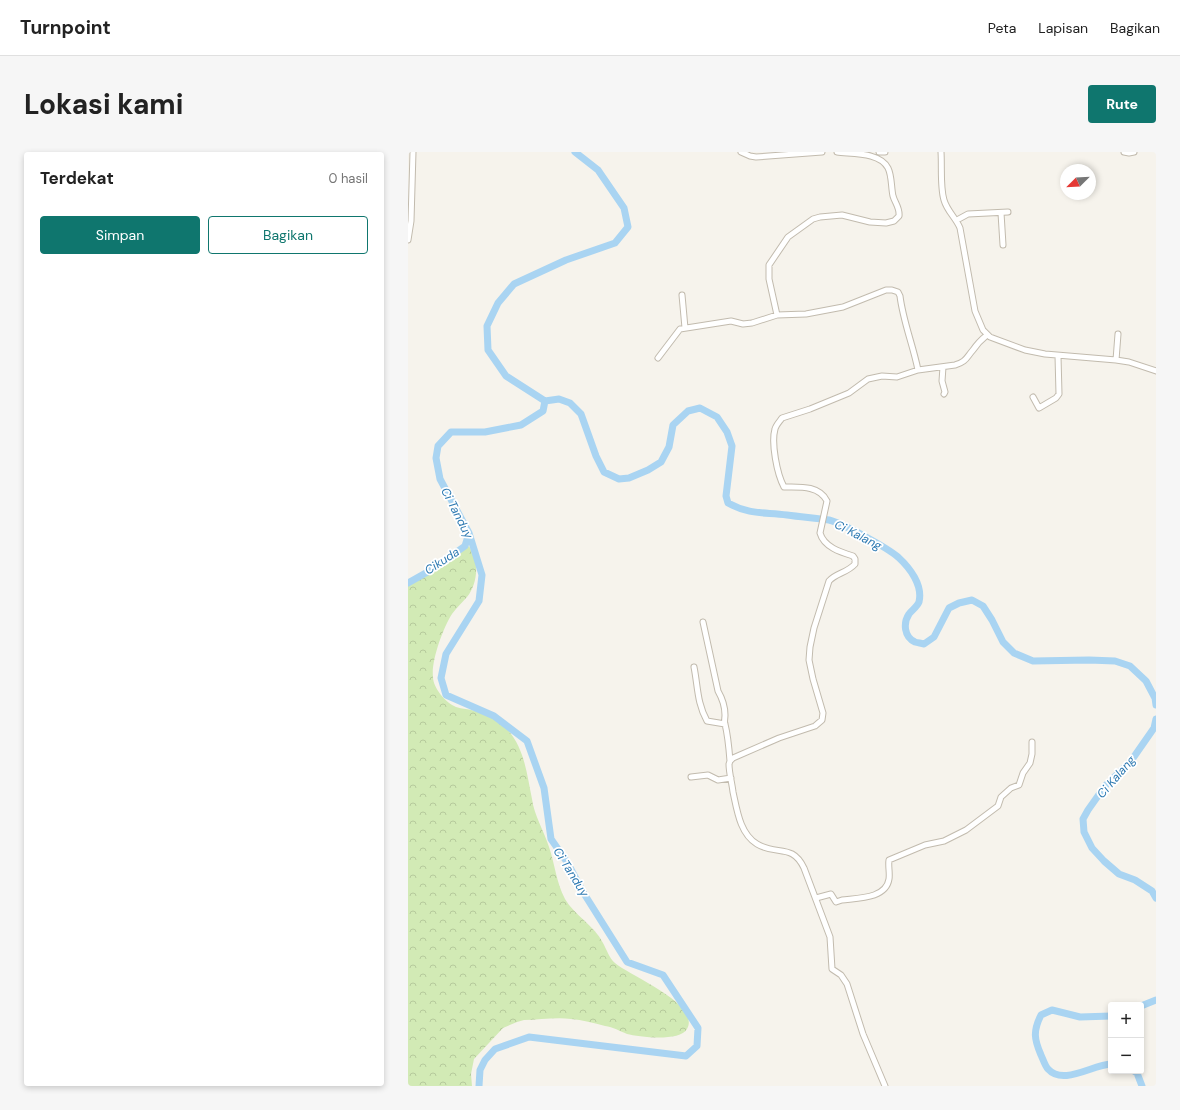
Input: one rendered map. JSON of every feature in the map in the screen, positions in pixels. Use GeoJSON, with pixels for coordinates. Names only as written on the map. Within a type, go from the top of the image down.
{"type":"FeatureCollection","features":[{"type":"Feature","properties":{"kind":"street"},"geometry":{"type":"LineString","coordinates":[[408,240],[411,221],[413,152]]}},
{"type":"Feature","properties":{"kind":"street"},"geometry":{"type":"LineString","coordinates":[[741,152],[756,157],[822,152]]}},
{"type":"Feature","properties":{"kind":"street"},"geometry":{"type":"LineString","coordinates":[[777,315],[769,279],[769,265],[788,237],[813,219],[820,217],[842,215],[871,222],[890,222],[897,219],[899,216],[899,209],[893,196],[889,169],[884,163],[877,158],[837,152]]}},
{"type":"Feature","properties":{"kind":"street"},"geometry":{"type":"LineString","coordinates":[[877,158],[882,152]]}},
{"type":"Feature","properties":{"kind":"street"},"geometry":{"type":"LineString","coordinates":[[941,152],[942,191],[944,200],[949,211],[956,220],[964,247],[976,311],[987,335],[995,340],[1025,350],[1058,356],[1129,362],[1156,371]]}},
{"type":"Feature","properties":{"kind":"street"},"geometry":{"type":"LineString","coordinates":[[1124,152],[1134,152]]}},
{"type":"Feature","properties":{"kind":"street"},"geometry":{"type":"LineString","coordinates":[[956,220],[968,214],[1008,212]]}},
{"type":"Feature","properties":{"kind":"street"},"geometry":{"type":"LineString","coordinates":[[1001,213],[1003,246]]}},
{"type":"Feature","properties":{"kind":"street"},"geometry":{"type":"LineString","coordinates":[[658,358],[677,332],[685,328],[731,321],[743,324],[752,323],[777,315],[806,314],[843,308],[886,290],[892,290],[898,292],[900,296],[907,330],[915,354],[918,370]]}},
{"type":"Feature","properties":{"kind":"street"},"geometry":{"type":"LineString","coordinates":[[682,295],[685,328]]}},
{"type":"Feature","properties":{"kind":"street"},"geometry":{"type":"LineString","coordinates":[[1116,360],[1118,334]]}},
{"type":"Feature","properties":{"kind":"street"},"geometry":{"type":"LineString","coordinates":[[730,761],[733,758],[779,738],[815,726],[822,720],[823,713],[808,660],[814,628],[829,580],[832,577],[846,572],[855,564],[852,556],[827,545],[820,536],[827,500],[822,493],[813,489],[784,487],[780,479],[774,446],[775,428],[782,418],[810,409],[849,393],[868,379],[882,376],[897,377],[918,370],[961,363],[987,335]]}},
{"type":"Feature","properties":{"kind":"street"},"geometry":{"type":"LineString","coordinates":[[1033,397],[1039,408],[1056,398],[1059,394],[1058,356]]}},
{"type":"Feature","properties":{"kind":"street"},"geometry":{"type":"LineString","coordinates":[[943,367],[942,381],[945,392],[944,394]]}},
{"type":"Feature","properties":{"kind":"street"},"geometry":{"type":"LineString","coordinates":[[703,622],[718,691],[722,697],[725,710],[725,724],[728,733],[730,761],[729,769],[738,815],[748,834],[756,844],[770,849],[792,853],[800,859],[830,937],[832,969],[841,975],[847,984],[862,1034],[885,1086]]}},
{"type":"Feature","properties":{"kind":"street"},"geometry":{"type":"LineString","coordinates":[[694,667],[698,701],[703,714],[707,721],[725,724]]}},
{"type":"Feature","properties":{"kind":"street"},"geometry":{"type":"LineString","coordinates":[[816,898],[831,894],[836,902],[838,902],[876,895],[884,889],[888,883],[889,860],[925,845],[944,841],[971,827],[998,806],[1001,797],[1010,788],[1019,785],[1023,773],[1030,763],[1032,742]]}},
{"type":"Feature","properties":{"kind":"street"},"geometry":{"type":"LineString","coordinates":[[691,776],[708,775],[718,780],[731,778]]}},
{"type":"Feature","properties":{"kind":"green space"},"geometry":{"type":"Polygon","coordinates":[[[469,546],[475,560],[475,579],[470,593],[452,614],[442,636],[434,662],[433,677],[435,686],[441,695],[452,705],[488,716],[508,730],[522,754],[533,805],[549,847],[565,899],[573,910],[595,931],[615,963],[674,1001],[684,1010],[689,1020],[687,1029],[683,1033],[676,1036],[659,1038],[627,1034],[611,1027],[575,1019],[559,1018],[524,1020],[503,1028],[474,1059],[471,1074],[472,1086],[408,1086],[408,584],[446,565],[469,546]]]}},
{"type":"Feature","properties":{"kind":"waterway","name":"Ci Tanduy"},"geometry":{"type":"LineString","coordinates":[[479,1086],[480,1070],[485,1060],[495,1049],[529,1037],[686,1056],[697,1046],[698,1028],[663,975],[627,962],[583,892],[567,862],[551,839],[544,788],[527,741],[494,716],[446,695],[441,678],[446,654],[479,601],[482,575],[469,533],[440,479],[436,458],[438,446],[451,432],[485,432],[521,425],[543,411],[545,401],[506,376],[488,350],[487,326],[498,303],[514,284],[566,260],[615,243],[628,227],[624,208],[598,170],[575,152]]}},
{"type":"Feature","properties":{"kind":"waterway","name":"Ci Kalang"},"geometry":{"type":"LineString","coordinates":[[545,401],[559,399],[570,403],[581,414],[596,456],[604,472],[619,479],[629,478],[648,470],[661,462],[669,447],[673,425],[688,411],[700,408],[717,417],[727,432],[732,446],[726,496],[728,503],[743,510],[836,522],[875,542],[903,561],[917,583],[920,596],[919,602],[909,614],[905,625],[911,640],[924,644],[934,637],[949,608],[959,603],[972,600],[983,606],[1003,642],[1014,653],[1033,661],[1115,661],[1130,666],[1146,681],[1155,698],[1156,705]]}},
{"type":"Feature","properties":{"kind":"waterway","name":"Cikuda"},"geometry":{"type":"LineString","coordinates":[[408,583],[431,570],[465,546],[469,533]]}},
{"type":"Feature","properties":{"kind":"waterway","name":"Ci Kalang"},"geometry":{"type":"LineString","coordinates":[[1156,719],[1154,728],[1131,761],[1105,786],[1083,819],[1084,832],[1092,848],[1104,861],[1119,874],[1135,880],[1152,891],[1156,898]]}},
{"type":"Feature","properties":{"kind":"waterway","name":"Ci Kalang"},"geometry":{"type":"LineString","coordinates":[[1144,1005],[1156,1000]]}},
{"type":"Feature","properties":{"kind":"waterway","name":"Ci Kalang"},"geometry":{"type":"LineString","coordinates":[[1108,1016],[1080,1017],[1052,1010],[1041,1015],[1035,1035],[1045,1064],[1054,1074],[1062,1076],[1070,1075],[1108,1064]]}},
{"type":"Feature","properties":{"kind":"waterway","name":"Ci Kalang"},"geometry":{"type":"LineString","coordinates":[[1137,1074],[1142,1086]]}}]}
